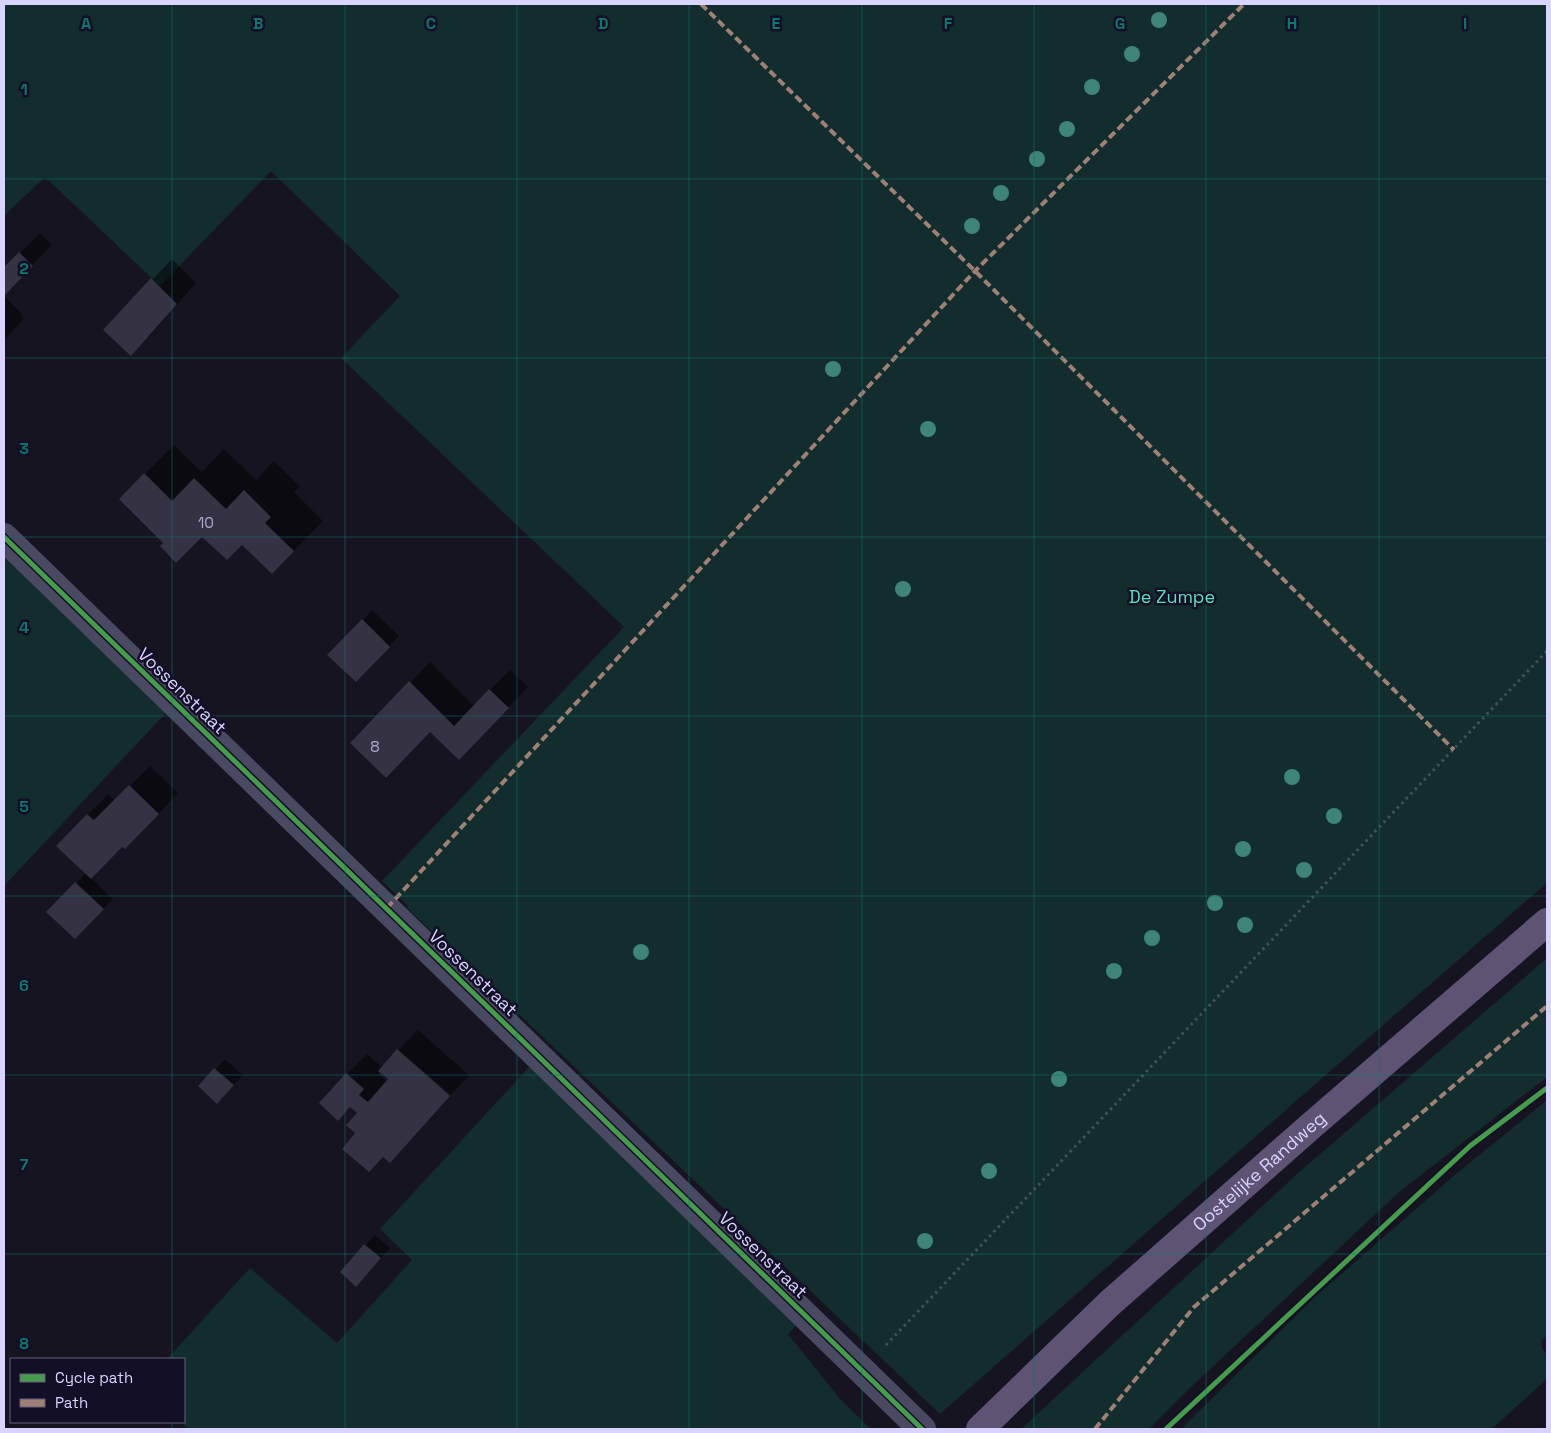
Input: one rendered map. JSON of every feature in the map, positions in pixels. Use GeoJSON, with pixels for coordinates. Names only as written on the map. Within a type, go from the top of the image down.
{"type":"FeatureCollection","features":[{"type":"Feature","properties":{"kind":"main road","name":"Oostelijke Randweg"},"geometry":{"type":"LineString","coordinates":[[980,1429],[1118,1296],[1547,922]]}},
{"type":"Feature","properties":{"kind":"street","name":"Vossenstraat"},"geometry":{"type":"LineString","coordinates":[[4,538],[922,1429]]}},
{"type":"Feature","properties":{"kind":"path"},"geometry":{"type":"LineString","coordinates":[[884,1347],[1547,651]]}},
{"type":"Feature","properties":{"kind":"green space","name":"De Zumpe"},"geometry":{"type":"Polygon","coordinates":[[[4,4],[1547,4],[1547,883],[940,1414],[407,908],[408,906],[382,881],[624,627],[341,358],[400,296],[271,171],[160,286],[45,177],[4,216],[4,4]]]}},
{"type":"Feature","properties":{"kind":"green space"},"geometry":{"type":"Polygon","coordinates":[[[4,537],[175,703],[4,886],[4,537]]]}},
{"type":"Feature","properties":{"kind":"green space"},"geometry":{"type":"Polygon","coordinates":[[[1547,958],[1547,1077],[1398,1193],[1190,1388],[1149,1429],[1021,1429],[1297,1174],[1547,958]]]}},
{"type":"Feature","properties":{"kind":"green space"},"geometry":{"type":"Polygon","coordinates":[[[531,1065],[796,1326],[788,1334],[841,1400],[871,1429],[188,1429],[181,1423],[185,1423],[185,1358],[168,1358],[250,1268],[337,1343],[412,1260],[380,1229],[531,1065]]]}},
{"type":"Feature","properties":{"kind":"green space"},"geometry":{"type":"Polygon","coordinates":[[[1547,1100],[1547,1335],[1541,1341],[1542,1348],[1547,1355],[1547,1379],[1492,1429],[1181,1429],[1315,1297],[1456,1174],[1547,1100]]]}},
{"type":"Feature","properties":{"kind":"building"},"geometry":{"type":"Polygon","coordinates":[[[19,252],[33,266],[4,296],[4,267],[19,252]]]}},
{"type":"Feature","properties":{"kind":"building"},"geometry":{"type":"Polygon","coordinates":[[[151,278],[177,304],[131,356],[103,330],[151,278]]]}},
{"type":"Feature","properties":{"kind":"building"},"geometry":{"type":"Polygon","coordinates":[[[144,473],[172,501],[194,478],[226,509],[244,490],[271,517],[265,523],[294,551],[272,574],[242,545],[227,560],[202,537],[176,563],[160,546],[163,543],[119,499],[144,473]]]}},
{"type":"Feature","properties":{"kind":"building"},"geometry":{"type":"Polygon","coordinates":[[[362,619],[390,647],[356,682],[327,655],[362,619]]]}},
{"type":"Feature","properties":{"kind":"building"},"geometry":{"type":"Polygon","coordinates":[[[409,681],[454,726],[489,689],[509,708],[459,760],[430,732],[386,778],[350,743],[409,681]]]}},
{"type":"Feature","properties":{"kind":"building"},"geometry":{"type":"Polygon","coordinates":[[[129,785],[159,814],[125,849],[122,847],[91,879],[56,846],[87,814],[94,820],[129,785]]]}},
{"type":"Feature","properties":{"kind":"building"},"geometry":{"type":"Polygon","coordinates":[[[75,882],[104,909],[75,939],[46,912],[75,882]]]}},
{"type":"Feature","properties":{"kind":"building"},"geometry":{"type":"Polygon","coordinates":[[[397,1049],[450,1096],[390,1163],[383,1157],[369,1172],[342,1149],[355,1133],[346,1125],[357,1113],[350,1107],[338,1121],[319,1103],[346,1073],[364,1089],[359,1095],[368,1102],[388,1079],[378,1071],[397,1049]]]}},
{"type":"Feature","properties":{"kind":"building"},"geometry":{"type":"Polygon","coordinates":[[[214,1068],[234,1085],[217,1104],[198,1086],[214,1068]]]}},
{"type":"Feature","properties":{"kind":"building"},"geometry":{"type":"Polygon","coordinates":[[[364,1244],[381,1258],[356,1287],[340,1272],[364,1244]]]}},
{"type":"Feature","properties":{"kind":"marked path"},"geometry":{"type":"LineString","coordinates":[[701,4],[975,271],[1454,750]]}},
{"type":"Feature","properties":{"kind":"marked path"},"geometry":{"type":"LineString","coordinates":[[387,908],[975,271],[1244,4]]}},
{"type":"Feature","properties":{"kind":"marked path"},"geometry":{"type":"LineString","coordinates":[[1095,1429],[1194,1307],[1547,1006]]}},
{"type":"Feature","properties":{"kind":"cycle path"},"geometry":{"type":"LineString","coordinates":[[4,537],[922,1429]]}},
{"type":"Feature","properties":{"kind":"cycle path"},"geometry":{"type":"LineString","coordinates":[[1166,1429],[1470,1146],[1547,1088]]}}]}
